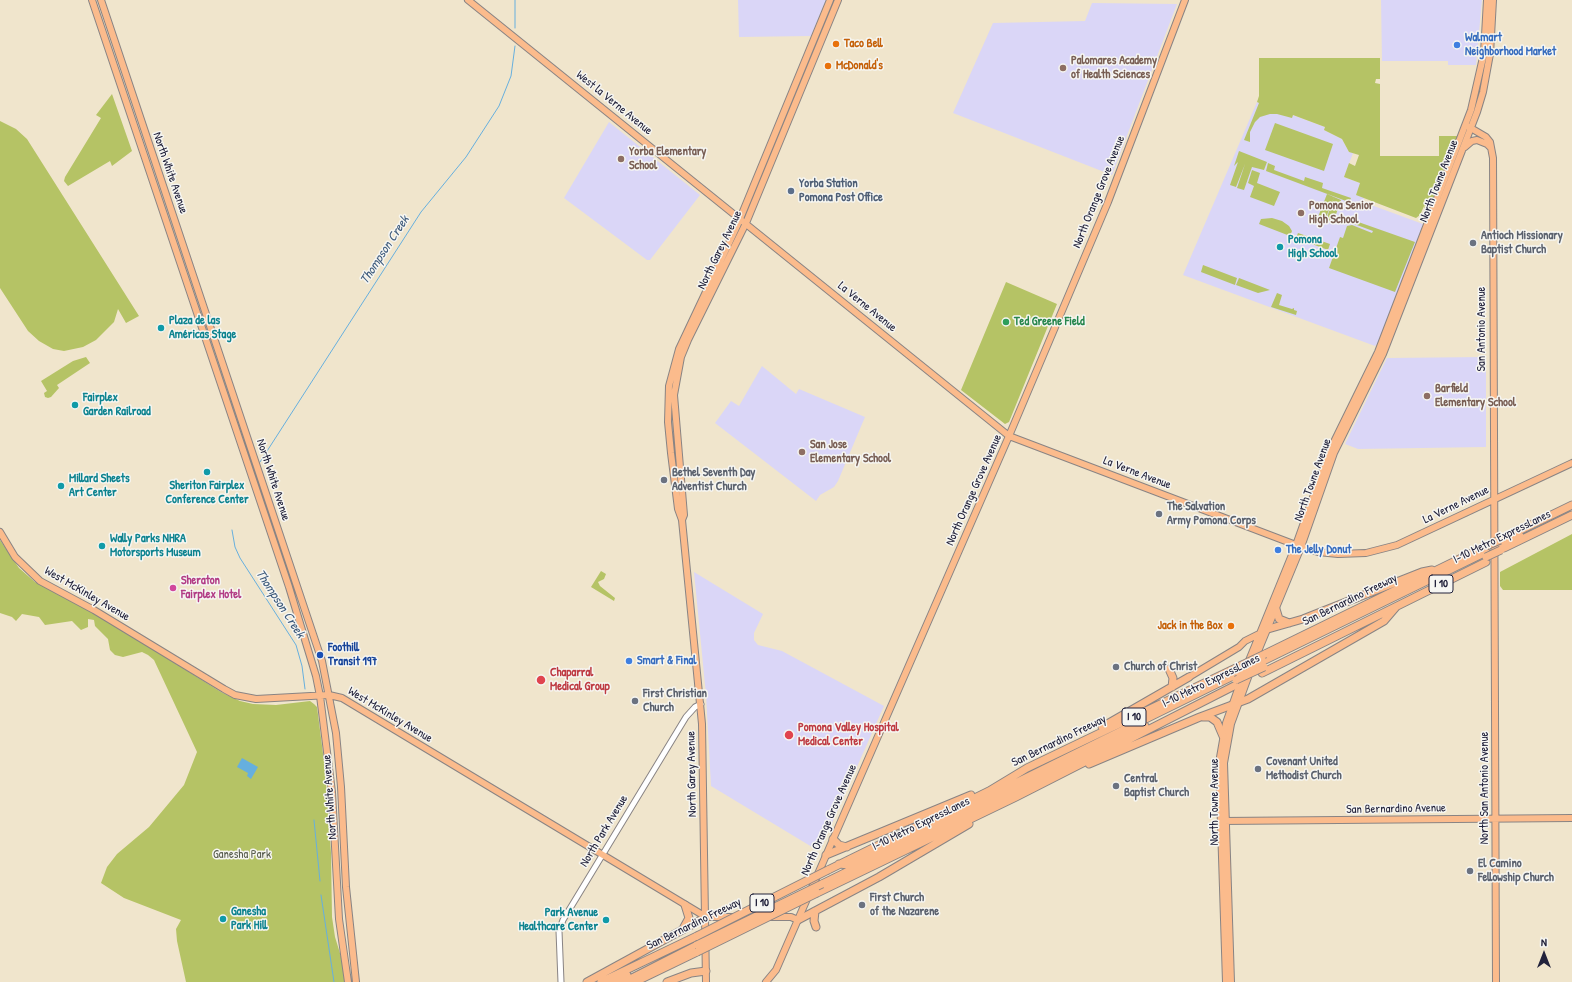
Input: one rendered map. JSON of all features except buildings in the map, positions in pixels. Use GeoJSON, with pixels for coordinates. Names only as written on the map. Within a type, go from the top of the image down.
{"type":"FeatureCollection","features":[{"type":"Feature","properties":{"kind":"highway","name":"San Bernardino Freeway"},"geometry":{"type":"LineString","coordinates":[[635,982],[697,948],[817,893],[1016,797],[1235,683],[1261,659],[1396,607],[1572,505]]}},
{"type":"Feature","properties":{"kind":"highway","name":"I-10 Metro ExpressLanes"},"geometry":{"type":"LineString","coordinates":[[1500,547],[1572,510]]}},
{"type":"Feature","properties":{"kind":"highway","name":"I-10 Metro ExpressLanes"},"geometry":{"type":"LineString","coordinates":[[1500,547],[1572,516]]}},
{"type":"Feature","properties":{"kind":"highway","name":"San Bernardino Freeway"},"geometry":{"type":"LineString","coordinates":[[601,982],[697,936],[838,864],[989,790],[1027,768],[1261,659],[1440,569],[1486,554],[1500,547],[1572,521]]}},
{"type":"Feature","properties":{"kind":"highway","name":"I-10 Metro ExpressLanes"},"geometry":{"type":"LineString","coordinates":[[1261,659],[1486,554]]}},
{"type":"Feature","properties":{"kind":"highway"},"geometry":{"type":"LineString","coordinates":[[1265,631],[1352,601],[1422,572],[1440,569]]}},
{"type":"Feature","properties":{"kind":"highway"},"geometry":{"type":"LineString","coordinates":[[1036,786],[1200,717],[1235,704],[1384,621],[1396,607]]}},
{"type":"Feature","properties":{"kind":"highway"},"geometry":{"type":"LineString","coordinates":[[1276,609],[1279,619],[1289,623]]}},
{"type":"Feature","properties":{"kind":"highway"},"geometry":{"type":"LineString","coordinates":[[1169,669],[1173,678],[1172,688]]}},
{"type":"Feature","properties":{"kind":"highway","name":"I-10 Metro ExpressLanes"},"geometry":{"type":"LineString","coordinates":[[838,864],[849,865],[1240,669]]}},
{"type":"Feature","properties":{"kind":"highway"},"geometry":{"type":"LineString","coordinates":[[1027,768],[1172,688],[1189,677]]}},
{"type":"Feature","properties":{"kind":"highway","name":"I-10 Metro ExpressLanes"},"geometry":{"type":"LineString","coordinates":[[624,982],[697,948],[822,884],[1235,683]]}},
{"type":"Feature","properties":{"kind":"highway"},"geometry":{"type":"LineString","coordinates":[[1200,717],[1213,718],[1219,726],[1223,736]]}},
{"type":"Feature","properties":{"kind":"highway"},"geometry":{"type":"LineString","coordinates":[[826,855],[962,798],[989,790]]}},
{"type":"Feature","properties":{"kind":"highway"},"geometry":{"type":"LineString","coordinates":[[798,920],[879,877],[1016,797]]}},
{"type":"Feature","properties":{"kind":"highway"},"geometry":{"type":"LineString","coordinates":[[833,839],[839,845],[847,847]]}},
{"type":"Feature","properties":{"kind":"highway"},"geometry":{"type":"LineString","coordinates":[[683,928],[688,923],[689,918],[685,905]]}},
{"type":"Feature","properties":{"kind":"highway"},"geometry":{"type":"LineString","coordinates":[[815,911],[814,921],[816,927]]}},
{"type":"Feature","properties":{"kind":"highway"},"geometry":{"type":"LineString","coordinates":[[587,982],[683,928],[706,917]]}},
{"type":"Feature","properties":{"kind":"highway"},"geometry":{"type":"LineString","coordinates":[[613,982],[663,957],[667,950]]}},
{"type":"Feature","properties":{"kind":"highway"},"geometry":{"type":"LineString","coordinates":[[667,982],[691,973],[706,971]]}},
{"type":"Feature","properties":{"kind":"main road","name":"North White Avenue"},"geometry":{"type":"LineString","coordinates":[[92,0],[287,580],[320,696],[333,793],[339,919],[348,982]]}},
{"type":"Feature","properties":{"kind":"main road","name":"North White Avenue"},"geometry":{"type":"LineString","coordinates":[[101,0],[322,661],[336,733],[341,787],[346,893],[356,982]]}},
{"type":"Feature","properties":{"kind":"main road","name":"West la Verne Avenue"},"geometry":{"type":"LineString","coordinates":[[468,0],[746,222]]}},
{"type":"Feature","properties":{"kind":"main road","name":"North Garey Avenue"},"geometry":{"type":"LineString","coordinates":[[682,520],[684,515],[676,435],[674,395],[681,357],[746,222],[838,0]]}},
{"type":"Feature","properties":{"kind":"main road","name":"North Orange Grove Avenue"},"geometry":{"type":"LineString","coordinates":[[766,982],[776,970],[1009,436],[1109,198],[1185,0]]}},
{"type":"Feature","properties":{"kind":"main road","name":"North Towne Avenue"},"geometry":{"type":"LineString","coordinates":[[1231,982],[1219,762],[1223,736],[1235,704],[1261,659],[1265,631],[1336,448],[1383,354],[1464,148],[1484,54],[1487,0]]}},
{"type":"Feature","properties":{"kind":"main road","name":"North Towne Avenue"},"geometry":{"type":"LineString","coordinates":[[1265,631],[1276,609],[1329,452],[1378,352],[1483,92],[1490,54],[1493,0]]}},
{"type":"Feature","properties":{"kind":"main road","name":"North Garey Avenue"},"geometry":{"type":"LineString","coordinates":[[706,982],[701,704],[682,520],[677,506],[668,407],[671,373],[679,349],[741,218],[829,3]]}},
{"type":"Feature","properties":{"kind":"main road"},"geometry":{"type":"LineString","coordinates":[[826,31],[824,24],[828,15],[829,3]]}},
{"type":"Feature","properties":{"kind":"main road"},"geometry":{"type":"LineString","coordinates":[[816,54],[817,34]]}},
{"type":"Feature","properties":{"kind":"main road"},"geometry":{"type":"LineString","coordinates":[[780,123],[783,133]]}},
{"type":"Feature","properties":{"kind":"main road"},"geometry":{"type":"LineString","coordinates":[[1469,126],[1486,137],[1492,149]]}},
{"type":"Feature","properties":{"kind":"main road"},"geometry":{"type":"LineString","coordinates":[[1464,148],[1472,141],[1477,140],[1487,144],[1492,149]]}},
{"type":"Feature","properties":{"kind":"main road","name":"San Antonio Avenue"},"geometry":{"type":"LineString","coordinates":[[1492,149],[1495,594]]}},
{"type":"Feature","properties":{"kind":"main road","name":"La Verne Avenue"},"geometry":{"type":"LineString","coordinates":[[746,222],[1009,436],[1298,546],[1318,552],[1338,554],[1376,551],[1408,540],[1572,463]]}},
{"type":"Feature","properties":{"kind":"main road"},"geometry":{"type":"LineString","coordinates":[[668,407],[672,434],[676,435]]}},
{"type":"Feature","properties":{"kind":"main road","name":"West McKinley Avenue"},"geometry":{"type":"LineString","coordinates":[[0,532],[15,558],[40,581],[94,610],[224,689],[235,694],[256,699],[329,695],[342,698],[706,917]]}},
{"type":"Feature","properties":{"kind":"main road","name":"North San Antonio Avenue"},"geometry":{"type":"LineString","coordinates":[[1495,594],[1496,982]]}},
{"type":"Feature","properties":{"kind":"main road"},"geometry":{"type":"LineString","coordinates":[[1189,677],[1239,647],[1245,641],[1265,631]]}},
{"type":"Feature","properties":{"kind":"main road"},"geometry":{"type":"LineString","coordinates":[[1239,647],[1245,646],[1261,659]]}},
{"type":"Feature","properties":{"kind":"main road","name":"North Towne Avenue"},"geometry":{"type":"LineString","coordinates":[[1226,982],[1223,821],[1224,763],[1226,745],[1235,704]]}},
{"type":"Feature","properties":{"kind":"main road","name":"San Bernardino Avenue"},"geometry":{"type":"LineString","coordinates":[[1223,821],[1572,818]]}},
{"type":"Feature","properties":{"kind":"main road"},"geometry":{"type":"LineString","coordinates":[[706,917],[791,917],[798,920]]}},
{"type":"Feature","properties":{"kind":"street","name":"North Park Avenue"},"geometry":{"type":"LineString","coordinates":[[561,982],[560,924],[686,717],[695,707],[701,704]]}},
{"type":"Feature","properties":{"kind":"shaded area"},"geometry":{"type":"Polygon","coordinates":[[[738,0],[826,0],[811,36],[739,37],[738,0]]]}},
{"type":"Feature","properties":{"kind":"shaded area"},"geometry":{"type":"Polygon","coordinates":[[[1381,0],[1482,0],[1476,65],[1448,65],[1448,61],[1382,61],[1381,0]]]}},
{"type":"Feature","properties":{"kind":"shaded area","name":"Palomares Academy of Health Sciences"},"geometry":{"type":"Polygon","coordinates":[[[1092,3],[1177,4],[1112,175],[953,113],[993,23],[1085,21],[1092,3]]]}},
{"type":"Feature","properties":{"kind":"shaded area","name":"Pomona Senior High School"},"geometry":{"type":"Polygon","coordinates":[[[1257,102],[1325,127],[1324,130],[1342,139],[1349,152],[1353,153],[1344,177],[1360,183],[1364,199],[1363,202],[1423,224],[1379,342],[1375,346],[1183,275],[1257,102]]]}},
{"type":"Feature","properties":{"kind":"shaded area","name":"Yorba Elementary School"},"geometry":{"type":"Polygon","coordinates":[[[609,122],[700,195],[650,260],[647,260],[564,198],[609,122]]]}},
{"type":"Feature","properties":{"kind":"shaded area","name":"Barfield Elementary School"},"geometry":{"type":"Polygon","coordinates":[[[1486,357],[1486,447],[1358,449],[1345,444],[1387,358],[1486,357]]]}},
{"type":"Feature","properties":{"kind":"shaded area","name":"San Jose Elementary School"},"geometry":{"type":"Polygon","coordinates":[[[762,366],[796,394],[799,389],[865,417],[838,481],[834,487],[820,495],[816,501],[715,423],[731,401],[739,406],[762,366]]]}},
{"type":"Feature","properties":{"kind":"shaded area","name":"Pomona Valley Hospital Medical Center"},"geometry":{"type":"Polygon","coordinates":[[[694,572],[763,614],[754,633],[754,640],[758,645],[782,651],[884,706],[820,850],[817,850],[711,786],[706,695],[694,572]]]}},
{"type":"Feature","properties":{"kind":"green space"},"geometry":{"type":"Polygon","coordinates":[[[1259,58],[1380,58],[1380,79],[1376,79],[1375,83],[1380,84],[1380,156],[1439,156],[1439,136],[1458,136],[1450,157],[1448,157],[1426,219],[1423,218],[1425,204],[1420,215],[1416,218],[1356,195],[1360,183],[1344,177],[1349,163],[1355,166],[1359,155],[1349,152],[1342,139],[1324,130],[1325,127],[1293,115],[1292,118],[1277,114],[1270,114],[1260,117],[1255,122],[1250,132],[1250,142],[1244,140],[1259,103],[1257,102],[1259,96],[1259,58]]]}},
{"type":"Feature","properties":{"kind":"green space"},"geometry":{"type":"Polygon","coordinates":[[[112,94],[132,151],[112,166],[110,161],[68,186],[64,181],[65,177],[101,118],[96,115],[112,94]]]}},
{"type":"Feature","properties":{"kind":"green space"},"geometry":{"type":"Polygon","coordinates":[[[0,121],[16,129],[27,139],[139,316],[126,323],[118,309],[114,322],[96,340],[83,347],[64,351],[53,349],[39,341],[28,331],[0,288],[0,121]]]}},
{"type":"Feature","properties":{"kind":"green space"},"geometry":{"type":"Polygon","coordinates":[[[1275,123],[1333,144],[1324,171],[1265,150],[1275,123]]]}},
{"type":"Feature","properties":{"kind":"green space"},"geometry":{"type":"Polygon","coordinates":[[[1239,151],[1267,162],[1264,170],[1252,167],[1244,190],[1237,188],[1245,164],[1236,187],[1230,185],[1238,162],[1234,166],[1239,151]]]}},
{"type":"Feature","properties":{"kind":"green space"},"geometry":{"type":"Polygon","coordinates":[[[1268,163],[1275,166],[1274,170],[1304,181],[1305,177],[1323,183],[1322,188],[1351,198],[1348,204],[1346,201],[1266,171],[1268,163]]]}},
{"type":"Feature","properties":{"kind":"green space"},"geometry":{"type":"Polygon","coordinates":[[[1252,170],[1260,173],[1257,183],[1280,192],[1274,206],[1250,197],[1254,186],[1248,183],[1252,170]]]}},
{"type":"Feature","properties":{"kind":"green space"},"geometry":{"type":"Polygon","coordinates":[[[1327,194],[1334,197],[1325,220],[1318,217],[1327,194]]]}},
{"type":"Feature","properties":{"kind":"green space"},"geometry":{"type":"Polygon","coordinates":[[[1334,197],[1341,200],[1333,223],[1326,220],[1334,197]]]}},
{"type":"Feature","properties":{"kind":"green space"},"geometry":{"type":"Polygon","coordinates":[[[1272,218],[1282,221],[1289,226],[1292,231],[1290,236],[1259,224],[1261,219],[1272,218]]]}},
{"type":"Feature","properties":{"kind":"green space"},"geometry":{"type":"Polygon","coordinates":[[[1347,218],[1415,242],[1395,292],[1329,268],[1340,237],[1343,238],[1347,226],[1352,225],[1372,233],[1373,231],[1346,221],[1347,218]]]}},
{"type":"Feature","properties":{"kind":"green space"},"geometry":{"type":"Polygon","coordinates":[[[1298,233],[1330,244],[1328,250],[1296,238],[1298,233]]]}},
{"type":"Feature","properties":{"kind":"green space"},"geometry":{"type":"Polygon","coordinates":[[[1203,265],[1237,278],[1235,285],[1201,272],[1203,265]]]}},
{"type":"Feature","properties":{"kind":"green space"},"geometry":{"type":"Polygon","coordinates":[[[1239,278],[1270,290],[1258,293],[1236,285],[1239,278]]]}},
{"type":"Feature","properties":{"kind":"green space"},"geometry":{"type":"Polygon","coordinates":[[[1006,282],[1057,304],[1009,422],[1005,424],[961,390],[1006,282]]]}},
{"type":"Feature","properties":{"kind":"green space"},"geometry":{"type":"Polygon","coordinates":[[[1277,293],[1282,295],[1279,305],[1292,309],[1294,308],[1294,310],[1297,311],[1296,315],[1271,307],[1277,293]]]}},
{"type":"Feature","properties":{"kind":"green space"},"geometry":{"type":"Polygon","coordinates":[[[86,357],[90,363],[57,385],[59,388],[51,397],[45,397],[44,393],[47,391],[41,381],[73,361],[86,357]]]}},
{"type":"Feature","properties":{"kind":"green space"},"geometry":{"type":"Polygon","coordinates":[[[1572,534],[1572,590],[1503,590],[1500,586],[1500,572],[1572,534]]]}},
{"type":"Feature","properties":{"kind":"green space","name":"Ganesha Park"},"geometry":{"type":"Polygon","coordinates":[[[0,540],[19,568],[35,582],[90,610],[221,692],[240,701],[253,704],[276,705],[310,701],[317,707],[325,769],[331,853],[332,917],[335,937],[343,963],[345,982],[186,982],[177,941],[176,929],[181,920],[124,898],[101,883],[107,867],[117,854],[149,827],[184,785],[197,752],[154,660],[148,655],[142,652],[123,657],[115,655],[110,650],[108,639],[95,626],[94,620],[88,619],[88,627],[81,630],[72,621],[45,625],[39,617],[22,614],[16,621],[12,617],[0,613],[0,540]]]}},
{"type":"Feature","properties":{"kind":"green space"},"geometry":{"type":"Polygon","coordinates":[[[601,571],[606,574],[604,579],[598,582],[600,586],[615,598],[614,601],[591,587],[601,571]]]}},
{"type":"Feature","properties":{"kind":"water"},"geometry":{"type":"Polygon","coordinates":[[[242,758],[258,767],[251,779],[247,776],[248,773],[237,767],[242,758]]]}},
{"type":"Feature","properties":{"kind":"waterway","name":"Thompson Creek"},"geometry":{"type":"LineString","coordinates":[[515,0],[515,28]]}},
{"type":"Feature","properties":{"kind":"waterway","name":"Thompson Creek"},"geometry":{"type":"LineString","coordinates":[[260,462],[421,212],[466,157],[499,106],[511,76],[515,46]]}},
{"type":"Feature","properties":{"kind":"waterway","name":"Thompson Creek"},"geometry":{"type":"LineString","coordinates":[[232,530],[235,547],[240,558],[296,645],[302,666],[305,689]]}},
{"type":"Feature","properties":{"kind":"waterway","name":"Thompson Creek"},"geometry":{"type":"LineString","coordinates":[[314,820],[320,881]]}},
{"type":"Feature","properties":{"kind":"waterway","name":"Thompson Creek"},"geometry":{"type":"LineString","coordinates":[[321,895],[334,982]]}},
{"type":"Feature","properties":{"kind":"place","name":"Taco Bell"},"geometry":{"type":"Point","coordinates":[836,44]}},
{"type":"Feature","properties":{"kind":"place","name":"Walmart Neighborhood Market"},"geometry":{"type":"Point","coordinates":[1457,45]}},
{"type":"Feature","properties":{"kind":"place","name":"McDonald's"},"geometry":{"type":"Point","coordinates":[828,66]}},
{"type":"Feature","properties":{"kind":"place","name":"Palomares Academy of Health Sciences"},"geometry":{"type":"Point","coordinates":[1063,68]}},
{"type":"Feature","properties":{"kind":"place","name":"Yorba Elementary School"},"geometry":{"type":"Point","coordinates":[621,159]}},
{"type":"Feature","properties":{"kind":"place","name":"Yorba Station Pomona Post Office"},"geometry":{"type":"Point","coordinates":[791,191]}},
{"type":"Feature","properties":{"kind":"place","name":"Pomona Senior High School"},"geometry":{"type":"Point","coordinates":[1301,213]}},
{"type":"Feature","properties":{"kind":"place","name":"Antioch Missionary Baptist Church"},"geometry":{"type":"Point","coordinates":[1473,243]}},
{"type":"Feature","properties":{"kind":"place","name":"Pomona High School"},"geometry":{"type":"Point","coordinates":[1280,247]}},
{"type":"Feature","properties":{"kind":"place","name":"Ted Greene Field"},"geometry":{"type":"Point","coordinates":[1006,322]}},
{"type":"Feature","properties":{"kind":"place","name":"Plaza de las Américas Stage"},"geometry":{"type":"Point","coordinates":[161,328]}},
{"type":"Feature","properties":{"kind":"place","name":"Barfield Elementary School"},"geometry":{"type":"Point","coordinates":[1427,396]}},
{"type":"Feature","properties":{"kind":"place","name":"Fairplex Garden Railroad"},"geometry":{"type":"Point","coordinates":[75,405]}},
{"type":"Feature","properties":{"kind":"place","name":"San Jose Elementary School"},"geometry":{"type":"Point","coordinates":[802,452]}},
{"type":"Feature","properties":{"kind":"place","name":"Sheriton Fairplex Conference Center"},"geometry":{"type":"Point","coordinates":[207,472]}},
{"type":"Feature","properties":{"kind":"place","name":"Bethel Seventh Day Adventist Church"},"geometry":{"type":"Point","coordinates":[664,480]}},
{"type":"Feature","properties":{"kind":"place","name":"Millard Sheets Art Center"},"geometry":{"type":"Point","coordinates":[61,486]}},
{"type":"Feature","properties":{"kind":"place","name":"The Salvation Army Pomona Corps"},"geometry":{"type":"Point","coordinates":[1159,514]}},
{"type":"Feature","properties":{"kind":"place","name":"Wally Parks NHRA Motorsports Museum"},"geometry":{"type":"Point","coordinates":[102,546]}},
{"type":"Feature","properties":{"kind":"place","name":"The Jelly Donut"},"geometry":{"type":"Point","coordinates":[1278,550]}},
{"type":"Feature","properties":{"kind":"place","name":"Sheraton Fairplex Hotel"},"geometry":{"type":"Point","coordinates":[173,588]}},
{"type":"Feature","properties":{"kind":"place","name":"Jack in the Box"},"geometry":{"type":"Point","coordinates":[1231,626]}},
{"type":"Feature","properties":{"kind":"place","name":"Foothill Transit 197"},"geometry":{"type":"Point","coordinates":[320,655]}},
{"type":"Feature","properties":{"kind":"place","name":"Smart & Final"},"geometry":{"type":"Point","coordinates":[629,661]}},
{"type":"Feature","properties":{"kind":"place","name":"Church of Christ"},"geometry":{"type":"Point","coordinates":[1116,667]}},
{"type":"Feature","properties":{"kind":"place","name":"Chaparral Medical Group"},"geometry":{"type":"Point","coordinates":[541,680]}},
{"type":"Feature","properties":{"kind":"place","name":"First Christian Church"},"geometry":{"type":"Point","coordinates":[635,701]}},
{"type":"Feature","properties":{"kind":"place","name":"Pomona Valley Hospital Medical Center"},"geometry":{"type":"Point","coordinates":[789,735]}},
{"type":"Feature","properties":{"kind":"place","name":"Covenant United Methodist Church"},"geometry":{"type":"Point","coordinates":[1258,769]}},
{"type":"Feature","properties":{"kind":"place","name":"Central Baptist Church"},"geometry":{"type":"Point","coordinates":[1116,786]}},
{"type":"Feature","properties":{"kind":"place","name":"El Camino Fellowship Church"},"geometry":{"type":"Point","coordinates":[1470,871]}},
{"type":"Feature","properties":{"kind":"place","name":"First Church of the Nazarene"},"geometry":{"type":"Point","coordinates":[862,905]}},
{"type":"Feature","properties":{"kind":"place","name":"Ganesha Park Hill"},"geometry":{"type":"Point","coordinates":[223,919]}},
{"type":"Feature","properties":{"kind":"place","name":"Park Avenue Healthcare Center"},"geometry":{"type":"Point","coordinates":[606,920]}}]}
